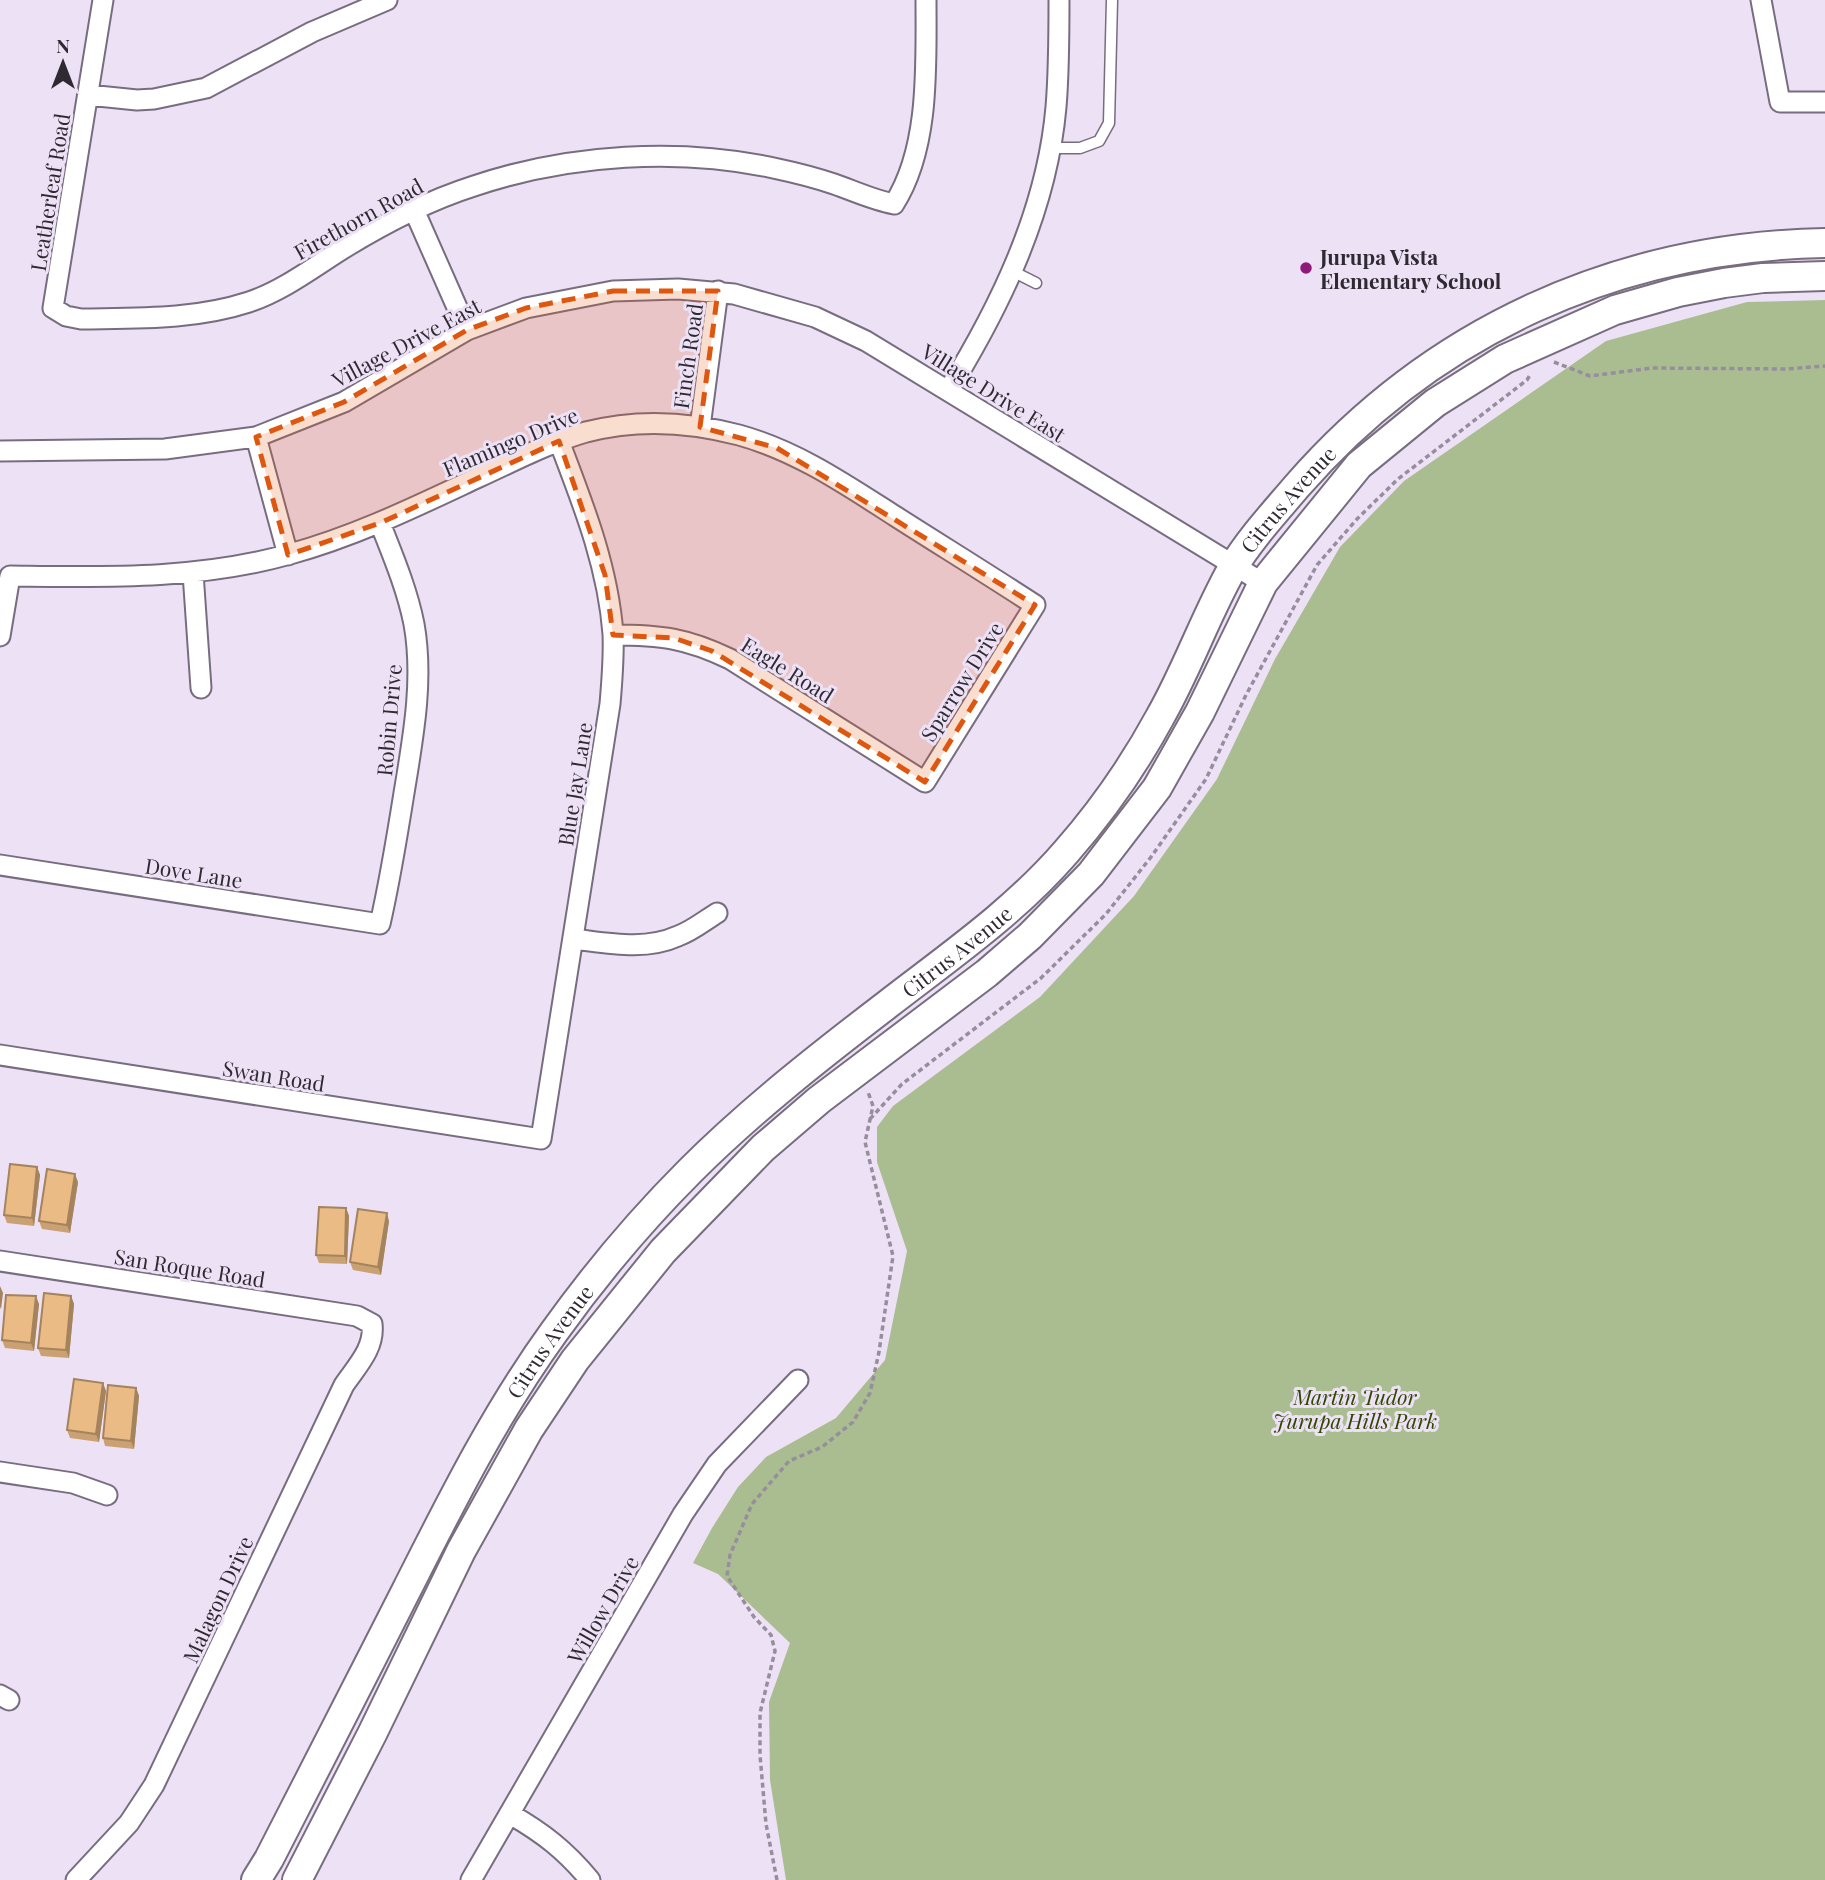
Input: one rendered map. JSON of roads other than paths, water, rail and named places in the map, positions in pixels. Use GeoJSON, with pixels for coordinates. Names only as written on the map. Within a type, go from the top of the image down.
{"type":"FeatureCollection","features":[{"type":"Feature","properties":{"kind":"street","name":"Leatherleaf Road"},"geometry":{"type":"LineString","coordinates":[[53,309],[103,0]]}},
{"type":"Feature","properties":{"kind":"street"},"geometry":{"type":"LineString","coordinates":[[88,95],[145,100],[206,88],[340,9],[387,0]]}},
{"type":"Feature","properties":{"kind":"street","name":"Firethorn Road"},"geometry":{"type":"LineString","coordinates":[[53,309],[66,316],[81,319],[180,316],[228,309],[276,290],[414,210],[477,185],[528,172],[594,161],[705,159],[752,164],[807,176],[894,204],[908,183],[916,155],[925,65],[926,0]]}},
{"type":"Feature","properties":{"kind":"street"},"geometry":{"type":"LineString","coordinates":[[948,391],[973,349],[1012,271],[1028,230],[1050,148],[1056,108],[1059,0]]}},
{"type":"Feature","properties":{"kind":"street"},"geometry":{"type":"LineString","coordinates":[[1761,0],[1780,102],[1825,102]]}},
{"type":"Feature","properties":{"kind":"street"},"geometry":{"type":"LineString","coordinates":[[414,210],[467,330]]}},
{"type":"Feature","properties":{"kind":"street","name":"Citrus Avenue"},"geometry":{"type":"LineString","coordinates":[[262,1870],[471,1463],[553,1333],[642,1223],[689,1172],[752,1112],[885,1006],[971,942],[1018,902],[1065,853],[1104,805],[1161,716],[1233,567],[1326,453],[1391,395],[1445,356],[1483,332],[1540,304],[1598,281],[1646,267],[1730,249],[1825,243]]}},
{"type":"Feature","properties":{"kind":"street","name":"Citrus Avenue"},"geometry":{"type":"LineString","coordinates":[[299,1879],[461,1551],[529,1429],[575,1360],[663,1251],[763,1148],[819,1100],[987,973],[1030,936],[1091,874],[1157,788],[1200,712],[1263,583],[1359,466],[1435,403],[1505,359],[1615,310],[1678,292],[1763,278],[1825,276]]}},
{"type":"Feature","properties":{"kind":"street","name":"Village Drive East"},"geometry":{"type":"LineString","coordinates":[[0,452],[165,449],[256,437],[344,402],[467,330],[526,308],[593,294],[640,289],[719,290],[835,325],[888,353],[1263,583]]}},
{"type":"Feature","properties":{"kind":"street","name":"Finch Road"},"geometry":{"type":"LineString","coordinates":[[700,427],[719,290]]}},
{"type":"Feature","properties":{"kind":"street","name":"Flamingo Drive"},"geometry":{"type":"LineString","coordinates":[[0,636],[10,576],[106,577],[193,573],[243,566],[337,540],[380,523],[559,441],[617,426],[662,424],[700,427],[758,441],[798,457],[839,480],[1035,605]]}},
{"type":"Feature","properties":{"kind":"street"},"geometry":{"type":"LineString","coordinates":[[256,437],[288,555]]}},
{"type":"Feature","properties":{"kind":"street","name":"Blue Jay Lane"},"geometry":{"type":"LineString","coordinates":[[541,1139],[610,704],[613,635],[605,575],[559,441]]}},
{"type":"Feature","properties":{"kind":"street","name":"Robin Drive"},"geometry":{"type":"LineString","coordinates":[[380,523],[398,569],[411,614],[417,674],[413,738],[390,881],[380,924]]}},
{"type":"Feature","properties":{"kind":"street"},"geometry":{"type":"LineString","coordinates":[[193,573],[201,688]]}},
{"type":"Feature","properties":{"kind":"street","name":"Sparrow Drive"},"geometry":{"type":"LineString","coordinates":[[925,782],[1035,605]]}},
{"type":"Feature","properties":{"kind":"street","name":"Eagle Road"},"geometry":{"type":"LineString","coordinates":[[613,635],[674,638],[695,643],[730,659],[925,782]]}},
{"type":"Feature","properties":{"kind":"street","name":"Dove Lane"},"geometry":{"type":"LineString","coordinates":[[0,865],[380,924]]}},
{"type":"Feature","properties":{"kind":"street"},"geometry":{"type":"LineString","coordinates":[[573,939],[629,945],[657,943],[681,935],[717,914]]}},
{"type":"Feature","properties":{"kind":"street","name":"Swan Road"},"geometry":{"type":"LineString","coordinates":[[0,1055],[541,1139]]}},
{"type":"Feature","properties":{"kind":"street","name":"San Roque Road"},"geometry":{"type":"LineString","coordinates":[[0,1261],[357,1316],[372,1324]]}},
{"type":"Feature","properties":{"kind":"street","name":"Malagon Drive"},"geometry":{"type":"LineString","coordinates":[[76,1880],[129,1824],[154,1785],[344,1385],[370,1348],[372,1324]]}},
{"type":"Feature","properties":{"kind":"street","name":"Willow Drive"},"geometry":{"type":"LineString","coordinates":[[471,1880],[683,1514],[717,1464],[798,1380]]}},
{"type":"Feature","properties":{"kind":"street"},"geometry":{"type":"LineString","coordinates":[[0,1472],[73,1483],[107,1494]]}},
{"type":"Feature","properties":{"kind":"street"},"geometry":{"type":"LineString","coordinates":[[510,1814],[552,1840],[590,1880]]}},
{"type":"Feature","properties":{"kind":"street"},"geometry":{"type":"LineString","coordinates":[[262,1870],[299,1879]]}},
{"type":"Feature","properties":{"kind":"lane"},"geometry":{"type":"LineString","coordinates":[[1050,148],[1080,148],[1099,141],[1109,123],[1112,0]]}},
{"type":"Feature","properties":{"kind":"lane"},"geometry":{"type":"LineString","coordinates":[[1012,271],[1037,283]]}},
{"type":"Feature","properties":{"kind":"place","name":"Jurupa Vista Elementary School"},"geometry":{"type":"Point","coordinates":[1306,268]}},
{"type":"Feature","properties":{"kind":"park label","name":"Martin Tudor Jurupa Hills Park"},"geometry":{"type":"Point","coordinates":[1355,1408]}}]}
